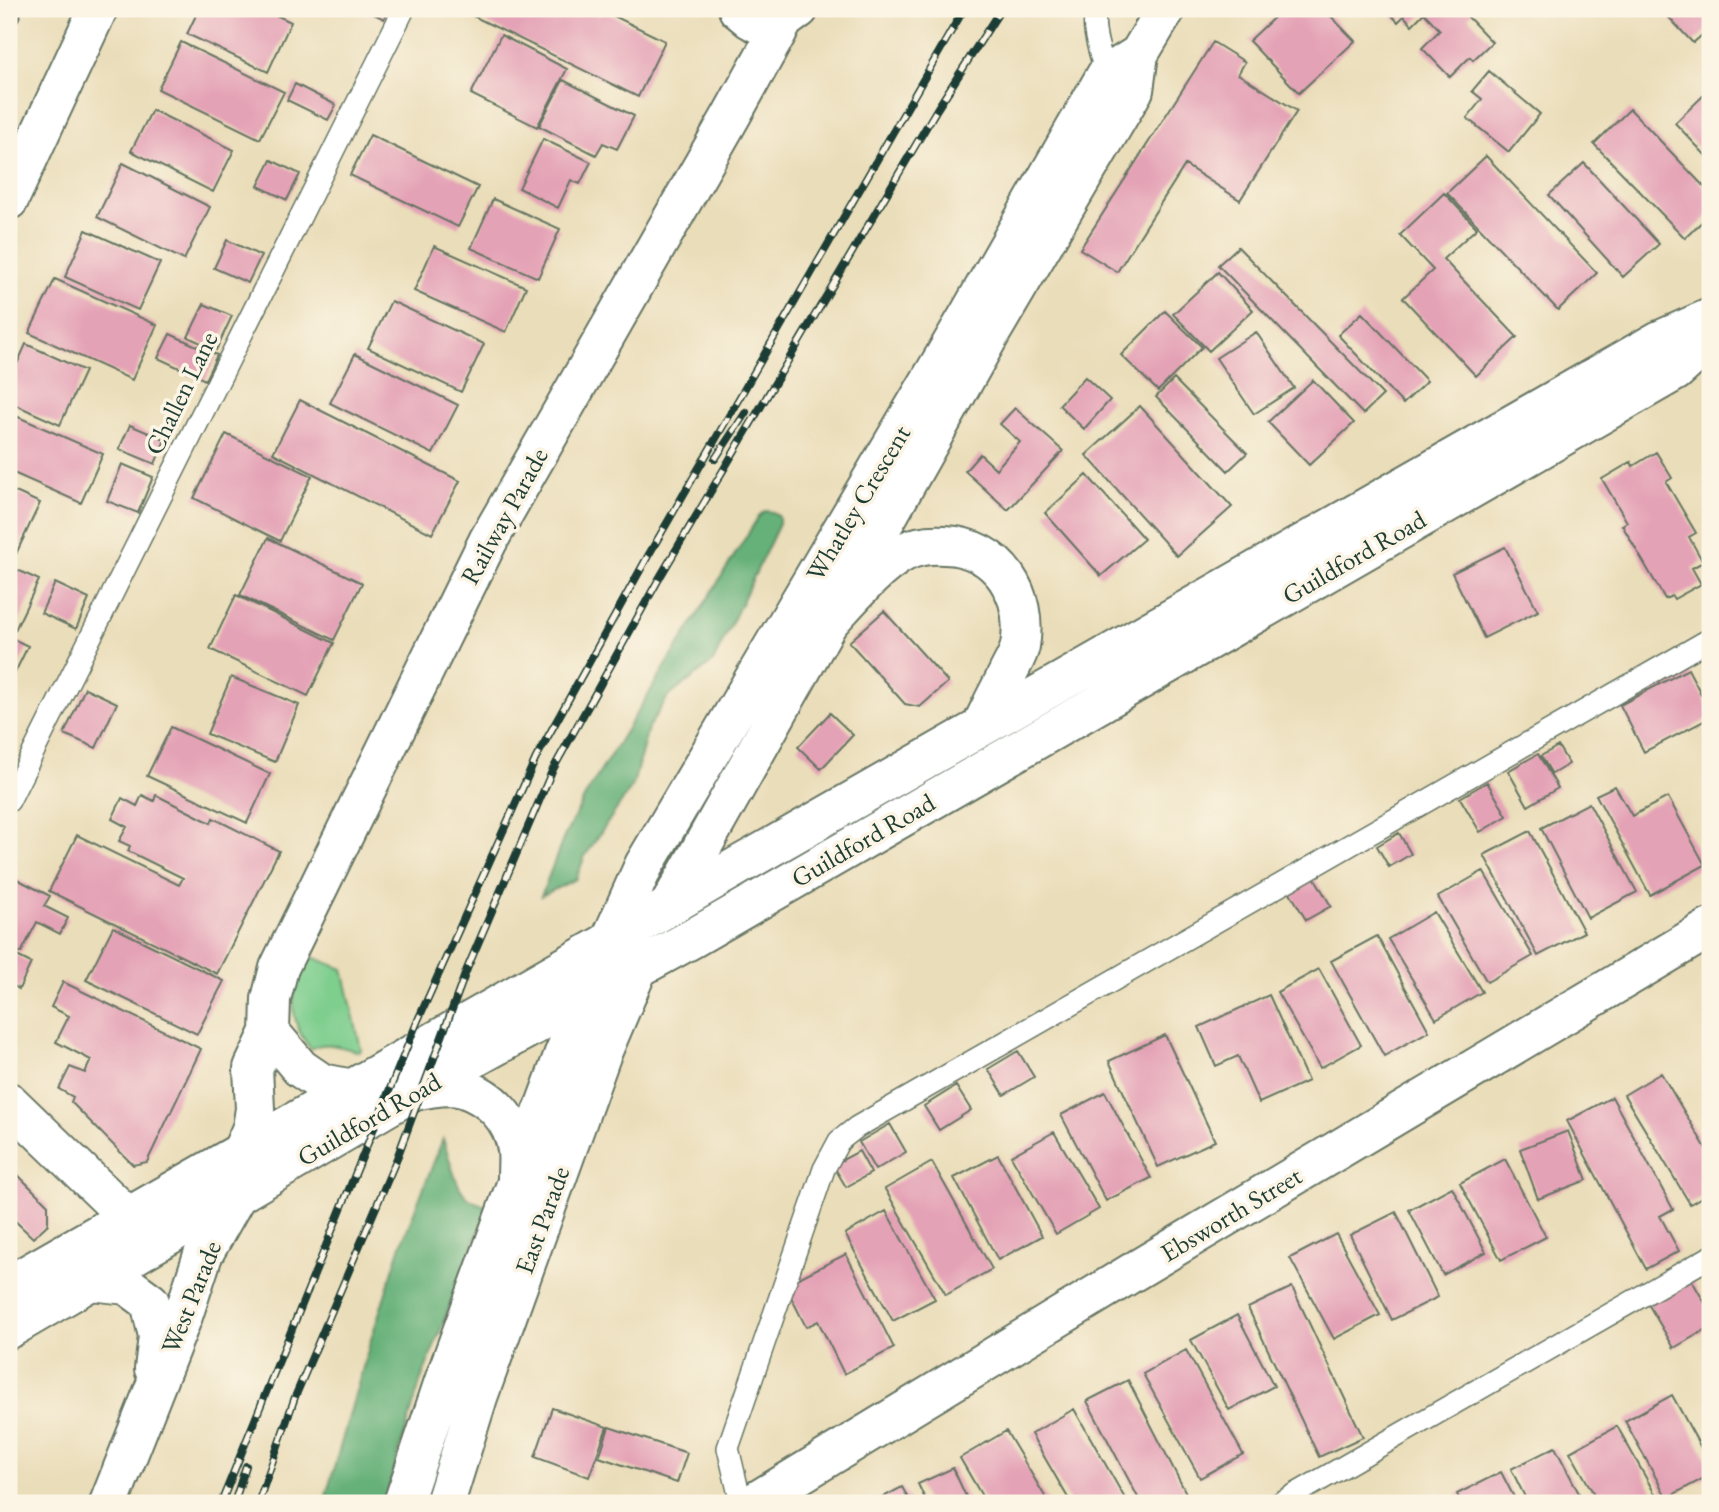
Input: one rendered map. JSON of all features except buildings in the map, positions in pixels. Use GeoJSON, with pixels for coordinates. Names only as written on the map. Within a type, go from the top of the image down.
{"type":"FeatureCollection","features":[{"type":"Feature","properties":{"kind":"main road"},"geometry":{"type":"LineString","coordinates":[[9,200],[98,9]]}},
{"type":"Feature","properties":{"kind":"main road"},"geometry":{"type":"LineString","coordinates":[[738,9],[750,19],[785,18]]}},
{"type":"Feature","properties":{"kind":"main road","name":"Whatley Crescent"},"geometry":{"type":"LineString","coordinates":[[645,955],[669,906],[992,331],[1134,90],[1139,54],[1166,9]]}},
{"type":"Feature","properties":{"kind":"main road","name":"Railway Parade"},"geometry":{"type":"LineString","coordinates":[[241,1153],[252,1128],[253,1068],[270,1032],[271,999],[279,968],[488,541],[785,18]]}},
{"type":"Feature","properties":{"kind":"main road","name":"Whatley Crescent"},"geometry":{"type":"LineString","coordinates":[[598,969],[644,865],[967,318],[1106,75],[1139,54]]}},
{"type":"Feature","properties":{"kind":"main road","name":"Guildford Road"},"geometry":{"type":"LineString","coordinates":[[9,1329],[414,1091],[598,969],[669,906],[1658,341],[1710,318]]}},
{"type":"Feature","properties":{"kind":"main road","name":"Guildford Road"},"geometry":{"type":"LineString","coordinates":[[9,1285],[353,1089],[598,969],[693,938],[1676,371],[1710,341]]}},
{"type":"Feature","properties":{"kind":"main road"},"geometry":{"type":"LineString","coordinates":[[826,625],[883,567],[905,551],[930,544],[958,545],[983,555],[1004,573],[1017,596],[1023,623],[1019,649],[981,727]]}},
{"type":"Feature","properties":{"kind":"main road","name":"Ebsworth Street"},"geometry":{"type":"LineString","coordinates":[[753,1503],[1156,1258],[1710,928]]}},
{"type":"Feature","properties":{"kind":"main road","name":"East Parade"},"geometry":{"type":"LineString","coordinates":[[444,1503],[478,1397],[602,1052],[645,955]]}},
{"type":"Feature","properties":{"kind":"main road","name":"East Parade"},"geometry":{"type":"LineString","coordinates":[[404,1503],[444,1381],[563,1056],[598,969]]}},
{"type":"Feature","properties":{"kind":"main road"},"geometry":{"type":"LineString","coordinates":[[270,1032],[300,1068],[322,1083],[353,1089]]}},
{"type":"Feature","properties":{"kind":"main road"},"geometry":{"type":"LineString","coordinates":[[414,1091],[438,1086],[461,1088],[489,1100],[508,1121],[517,1149],[517,1183]]}},
{"type":"Feature","properties":{"kind":"main road"},"geometry":{"type":"LineString","coordinates":[[9,1102],[128,1217]]}},
{"type":"Feature","properties":{"kind":"main road","name":"West Parade"},"geometry":{"type":"LineString","coordinates":[[109,1503],[183,1316],[203,1255],[237,1195]]}},
{"type":"Feature","properties":{"kind":"main road","name":"West Parade"},"geometry":{"type":"LineString","coordinates":[[91,1281],[127,1285],[150,1302],[158,1336],[149,1402]]}},
{"type":"Feature","properties":{"kind":"lane","name":"Challen Lane"},"geometry":{"type":"LineString","coordinates":[[9,802],[404,9]]}},
{"type":"Feature","properties":{"kind":"lane"},"geometry":{"type":"LineString","coordinates":[[1098,9],[1094,15],[1095,30],[1106,75]]}},
{"type":"Feature","properties":{"kind":"lane"},"geometry":{"type":"LineString","coordinates":[[741,1503],[728,1448],[824,1169],[839,1141],[857,1127],[1710,639]]}},
{"type":"Feature","properties":{"kind":"lane"},"geometry":{"type":"LineString","coordinates":[[1280,1503],[1710,1257]]}},
{"type":"Feature","properties":{"kind":"green space"},"geometry":{"type":"Polygon","coordinates":[[[765,511],[773,512],[779,517],[779,524],[713,662],[668,697],[648,728],[633,785],[585,856],[576,879],[541,896],[564,837],[587,793],[759,516],[765,511]]]}},
{"type":"Feature","properties":{"kind":"green space"},"geometry":{"type":"Polygon","coordinates":[[[312,957],[343,969],[360,1052],[328,1045],[311,1049],[300,1033],[294,1012],[295,992],[301,972],[312,957]]]}},
{"type":"Feature","properties":{"kind":"green space"},"geometry":{"type":"Polygon","coordinates":[[[443,1139],[463,1192],[472,1200],[488,1207],[420,1383],[384,1503],[324,1503],[401,1245],[443,1139]]]}},
{"type":"Feature","properties":{"kind":"railway"},"geometry":{"type":"LineString","coordinates":[[221,1503],[418,1020],[536,758],[648,556],[964,9]]}},
{"type":"Feature","properties":{"kind":"railway"},"geometry":{"type":"LineString","coordinates":[[258,1503],[295,1397],[397,1158],[467,969],[552,771],[660,577],[937,109],[1001,9]]}},
{"type":"Feature","properties":{"kind":"railway"},"geometry":{"type":"LineString","coordinates":[[715,459],[746,412]]}},
{"type":"Feature","properties":{"kind":"railway"},"geometry":{"type":"LineString","coordinates":[[234,1503],[246,1466]]}}]}
